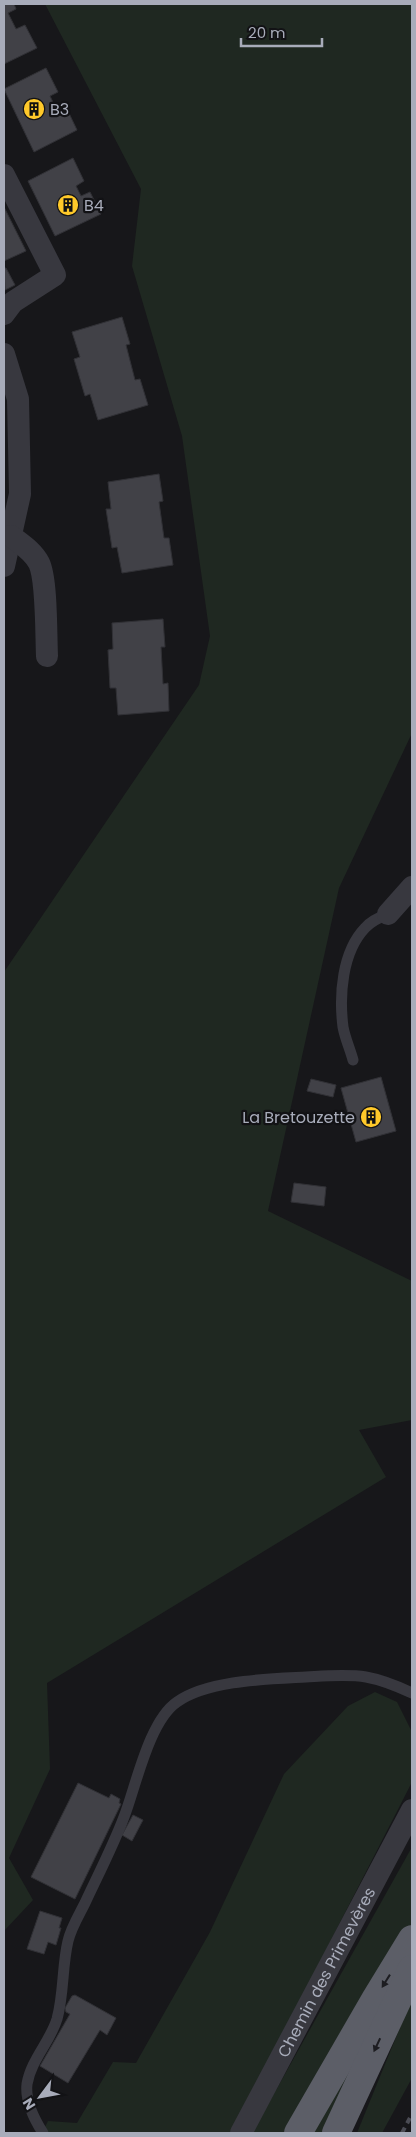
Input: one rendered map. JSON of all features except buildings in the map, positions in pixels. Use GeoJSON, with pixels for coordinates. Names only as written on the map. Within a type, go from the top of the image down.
{"type":"FeatureCollection","features":[{"type":"Feature","properties":{"kind":"highway"},"geometry":{"type":"LineString","coordinates":[[298,2133],[412,1939]]}},
{"type":"Feature","properties":{"kind":"highway"},"geometry":{"type":"LineString","coordinates":[[336,2133],[412,1969]]}},
{"type":"Feature","properties":{"kind":"street"},"geometry":{"type":"LineString","coordinates":[[4,175],[55,275],[13,302],[4,314]]}},
{"type":"Feature","properties":{"kind":"street"},"geometry":{"type":"LineString","coordinates":[[4,354],[18,399],[20,494],[4,566]]}},
{"type":"Feature","properties":{"kind":"street"},"geometry":{"type":"LineString","coordinates":[[11,536],[32,553],[40,564],[44,594],[47,656]]}},
{"type":"Feature","properties":{"kind":"street"},"geometry":{"type":"LineString","coordinates":[[388,914],[412,887]]}},
{"type":"Feature","properties":{"kind":"street","name":"Chemin des Primevères"},"geometry":{"type":"LineString","coordinates":[[241,2133],[412,1810]]}},
{"type":"Feature","properties":{"kind":"lane"},"geometry":{"type":"LineString","coordinates":[[353,1060],[344,1028],[341,998],[343,973],[353,947],[364,928],[376,919],[388,914]]}},
{"type":"Feature","properties":{"kind":"lane"},"geometry":{"type":"LineString","coordinates":[[43,2133],[28,2103],[27,2086],[30,2070],[51,2034],[57,2018],[68,1939],[125,1816],[137,1775],[160,1722],[166,1713],[176,1702],[191,1695],[227,1684],[264,1680],[325,1676],[364,1677],[391,1683],[412,1693]]}},
{"type":"Feature","properties":{"kind":"shaded area"},"geometry":{"type":"Polygon","coordinates":[[[45,4],[412,4],[412,733],[339,888],[268,1211],[412,1281],[412,1420],[359,1430],[386,1477],[47,1683],[50,1769],[9,1858],[33,1900],[4,1931],[4,972],[199,685],[210,636],[182,436],[132,266],[141,189],[45,4]]]}},
{"type":"Feature","properties":{"kind":"shaded area"},"geometry":{"type":"Polygon","coordinates":[[[375,1692],[397,1702],[412,1732],[411,1784],[232,2133],[42,2133],[48,2121],[77,2123],[113,2062],[136,2063],[210,1932],[284,1774],[348,1706],[375,1692]]]}},
{"type":"Feature","properties":{"kind":"shaded area"},"geometry":{"type":"Polygon","coordinates":[[[412,1847],[412,1943],[325,2133],[252,2133],[412,1847]]]}},
{"type":"Feature","properties":{"kind":"shaded area"},"geometry":{"type":"Polygon","coordinates":[[[412,1998],[412,2078],[382,2133],[357,2133],[412,1998]]]}},
{"type":"Feature","properties":{"kind":"railway"},"geometry":{"type":"LineString","coordinates":[[402,2133],[412,2114]]}},
{"type":"Feature","properties":{"kind":"place","name":"B3"},"geometry":{"type":"Point","coordinates":[34,109]}},
{"type":"Feature","properties":{"kind":"place","name":"B4"},"geometry":{"type":"Point","coordinates":[68,205]}},
{"type":"Feature","properties":{"kind":"place","name":"La Bretouzette"},"geometry":{"type":"Point","coordinates":[371,1117]}}]}
